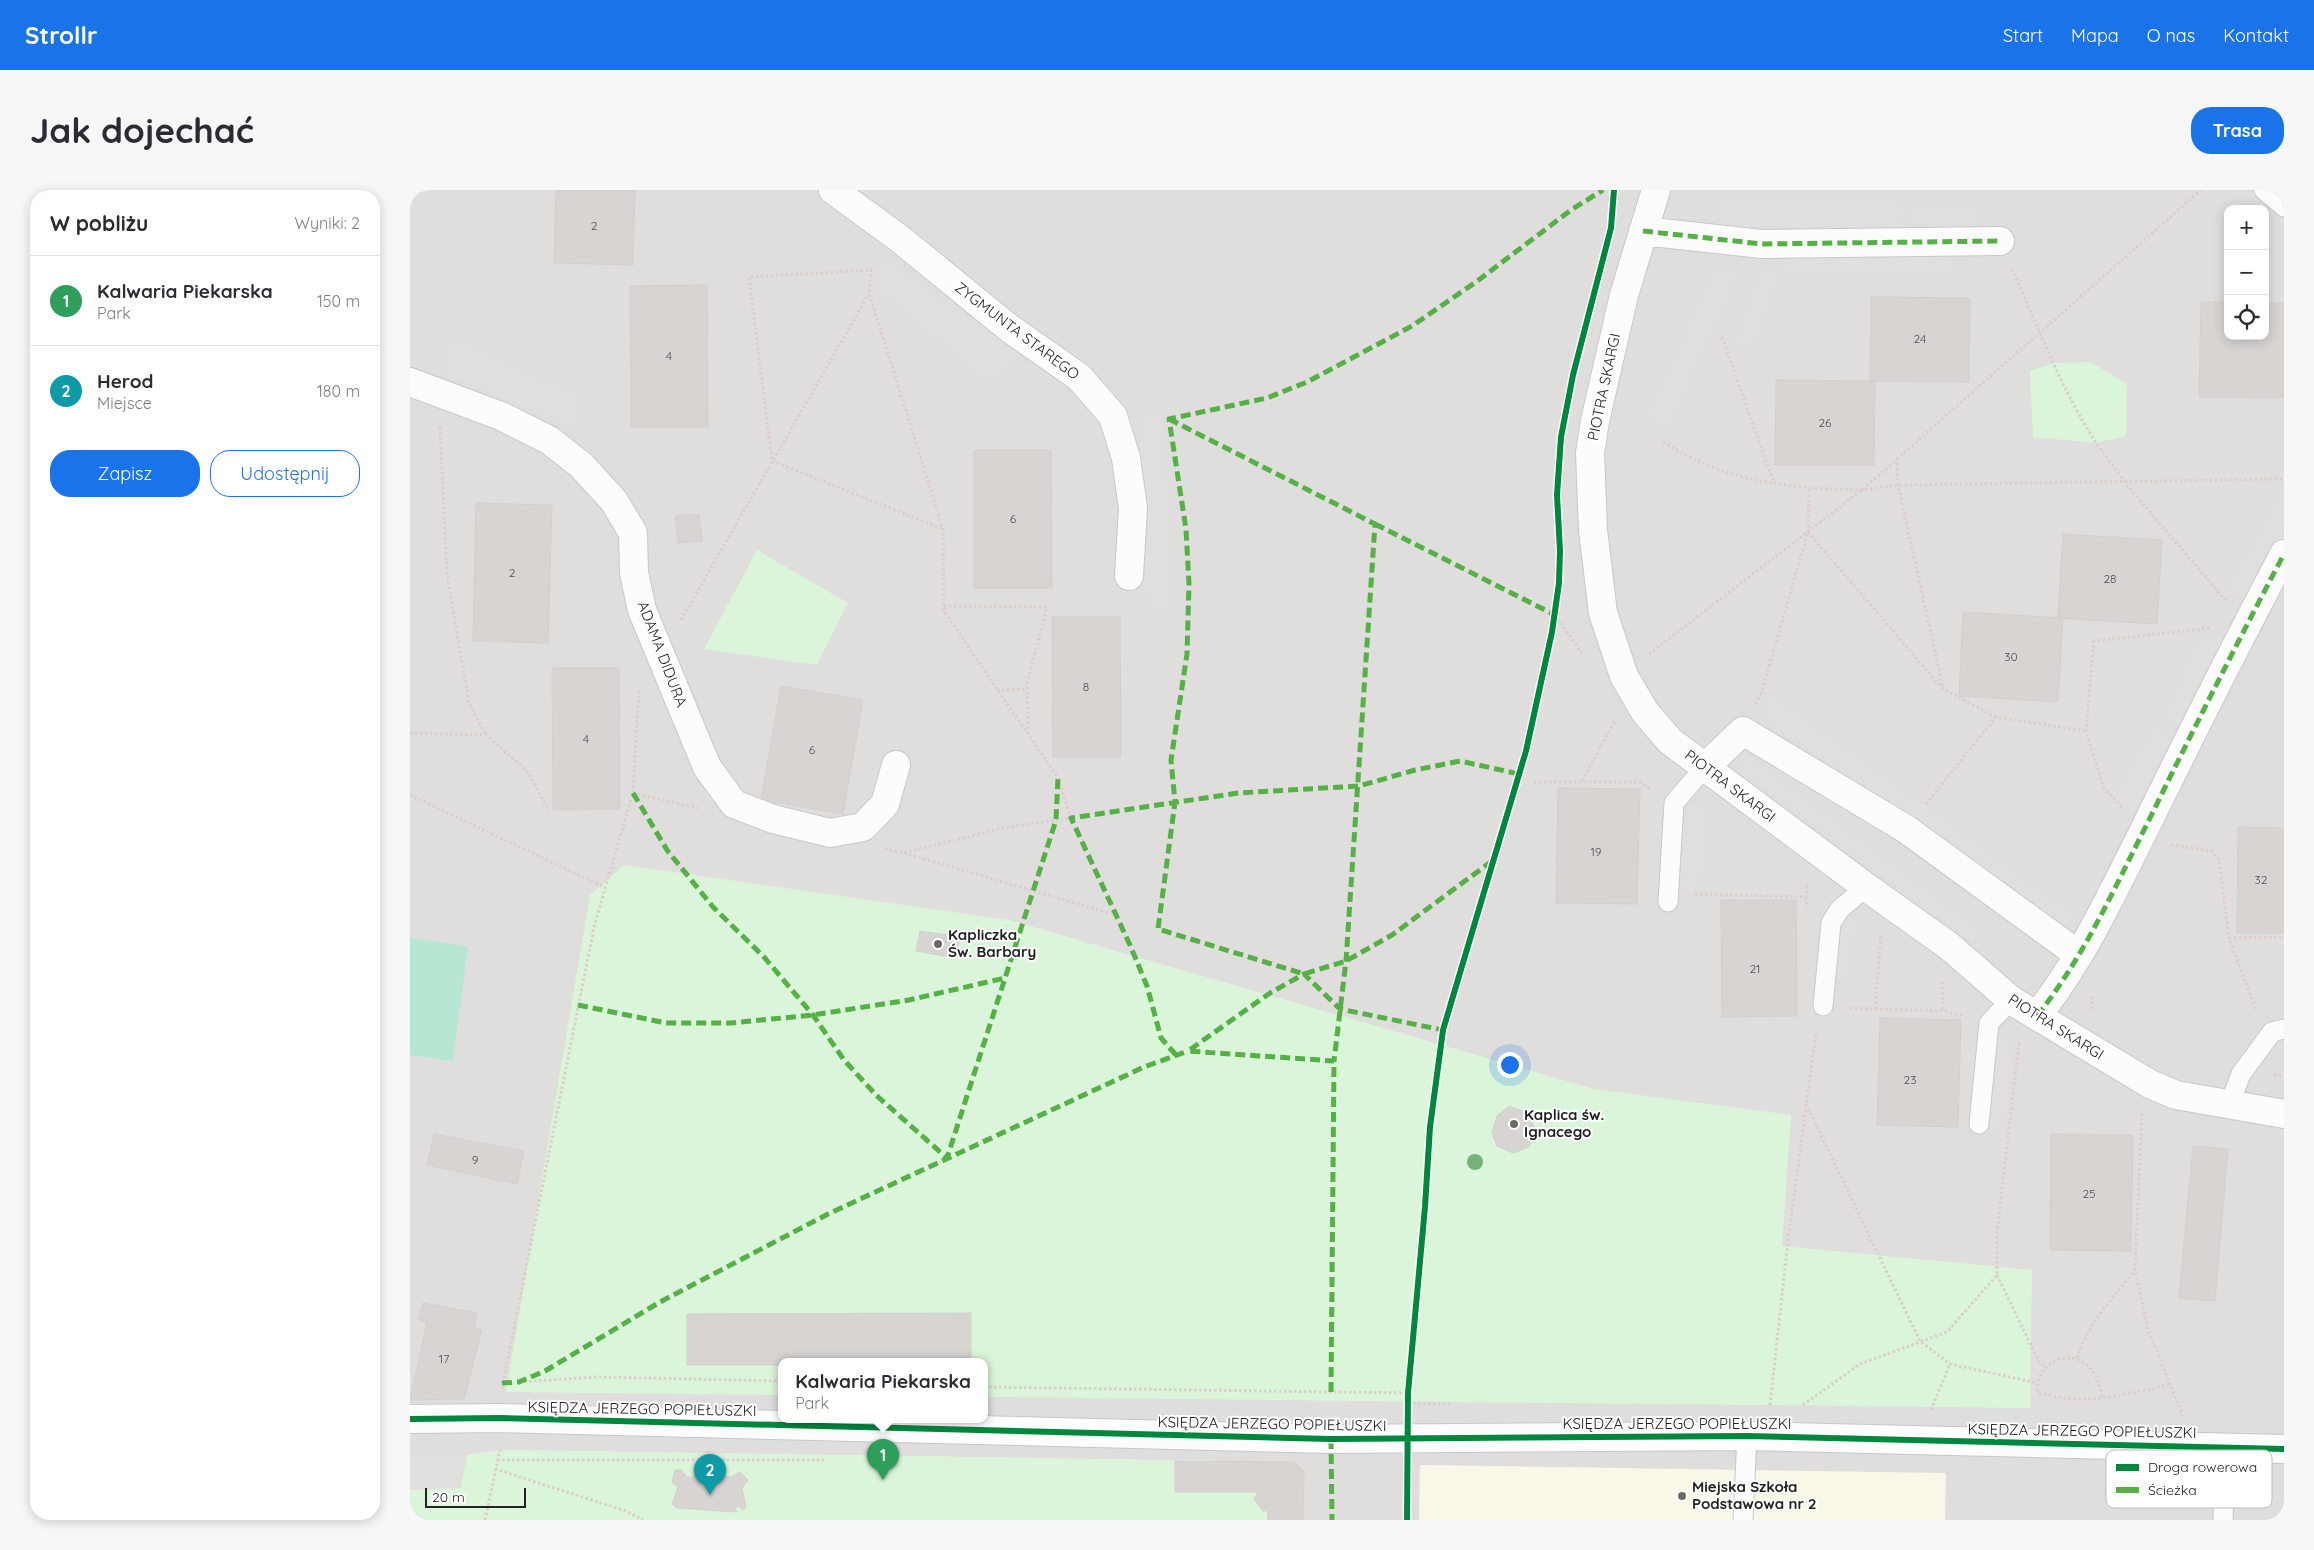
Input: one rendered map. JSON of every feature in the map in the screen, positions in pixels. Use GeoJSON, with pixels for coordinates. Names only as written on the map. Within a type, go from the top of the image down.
{"type":"FeatureCollection","features":[{"type":"Feature","properties":{"kind":"street","name":"ZYGMUNTA STAREGO"},"geometry":{"type":"LineString","coordinates":[[833,190],[900,239],[1009,328],[1079,377],[1113,416],[1126,458],[1133,508],[1129,576]]}},
{"type":"Feature","properties":{"kind":"street","name":"PIOTRA SKARGI"},"geometry":{"type":"LineString","coordinates":[[1656,190],[1622,304],[1595,421],[1590,453],[1593,530],[1603,613],[1624,676],[1645,712],[1670,741],[1704,768],[1949,946],[2011,1000],[2150,1084],[2176,1095],[2229,1106],[2284,1114]]}},
{"type":"Feature","properties":{"kind":"street"},"geometry":{"type":"LineString","coordinates":[[1643,231],[1762,244],[2000,241]]}},
{"type":"Feature","properties":{"kind":"street","name":"ADAMA DIDURA"},"geometry":{"type":"LineString","coordinates":[[410,382],[501,416],[549,440],[582,465],[614,500],[633,533],[634,572],[642,610],[707,767],[734,804],[773,819],[830,833],[863,827],[885,804],[896,765]]}},
{"type":"Feature","properties":{"kind":"street"},"geometry":{"type":"LineString","coordinates":[[2037,1016],[2057,991],[2100,921],[2246,625],[2284,554]]}},
{"type":"Feature","properties":{"kind":"street"},"geometry":{"type":"LineString","coordinates":[[1704,768],[1743,731],[1906,829],[2079,955]]}},
{"type":"Feature","properties":{"kind":"street","name":"KSIĘDZA JERZEGO POPIEŁUSZKI"},"geometry":{"type":"LineString","coordinates":[[410,1419],[500,1418],[1330,1439],[1747,1436],[2284,1449]]}},
{"type":"Feature","properties":{"kind":"lane"},"geometry":{"type":"LineString","coordinates":[[2264,190],[2284,207]]}},
{"type":"Feature","properties":{"kind":"lane"},"geometry":{"type":"LineString","coordinates":[[1668,898],[1674,803],[1704,768]]}},
{"type":"Feature","properties":{"kind":"lane"},"geometry":{"type":"LineString","coordinates":[[1823,1006],[1831,923],[1840,909],[1866,887]]}},
{"type":"Feature","properties":{"kind":"lane"},"geometry":{"type":"LineString","coordinates":[[1979,1124],[1989,1024],[2011,1000]]}},
{"type":"Feature","properties":{"kind":"lane"},"geometry":{"type":"LineString","coordinates":[[2229,1106],[2241,1074],[2278,1030]]}},
{"type":"Feature","properties":{"kind":"lane"},"geometry":{"type":"LineString","coordinates":[[1743,1520],[1747,1436]]}},
{"type":"Feature","properties":{"kind":"path"},"geometry":{"type":"LineString","coordinates":[[1624,676],[1650,652],[1862,490],[2201,190]]}},
{"type":"Feature","properties":{"kind":"path"},"geometry":{"type":"LineString","coordinates":[[2000,241],[2041,332],[2092,435],[2126,482],[2246,625]]}},
{"type":"Feature","properties":{"kind":"path"},"geometry":{"type":"LineString","coordinates":[[772,461],[749,277],[870,270],[869,293],[943,529],[944,611],[1028,737],[1058,778],[1071,818],[1002,828],[903,853]]}},
{"type":"Feature","properties":{"kind":"path"},"geometry":{"type":"LineString","coordinates":[[656,643],[674,630],[869,293]]}},
{"type":"Feature","properties":{"kind":"path"},"geometry":{"type":"LineString","coordinates":[[1722,337],[1774,483]]}},
{"type":"Feature","properties":{"kind":"path"},"geometry":{"type":"LineString","coordinates":[[448,427],[440,424],[447,574],[469,702],[486,735],[528,772],[549,811]]}},
{"type":"Feature","properties":{"kind":"path"},"geometry":{"type":"LineString","coordinates":[[1663,442],[1684,456],[1719,471],[1750,480],[1809,488],[1862,490],[1898,485],[2284,479]]}},
{"type":"Feature","properties":{"kind":"path"},"geometry":{"type":"LineString","coordinates":[[1897,458],[1898,485],[1943,689]]}},
{"type":"Feature","properties":{"kind":"path"},"geometry":{"type":"LineString","coordinates":[[772,461],[943,529]]}},
{"type":"Feature","properties":{"kind":"path"},"geometry":{"type":"LineString","coordinates":[[1743,731],[1761,694],[1808,532],[1809,488]]}},
{"type":"Feature","properties":{"kind":"path"},"geometry":{"type":"LineString","coordinates":[[1808,532],[1943,689],[1996,718],[2086,731]]}},
{"type":"Feature","properties":{"kind":"path"},"geometry":{"type":"LineString","coordinates":[[944,606],[1047,607],[1026,683],[1028,737]]}},
{"type":"Feature","properties":{"kind":"path"},"geometry":{"type":"LineString","coordinates":[[2246,625],[2094,641],[2086,731],[2104,788],[2144,830],[2163,844],[2212,851],[2219,859],[2229,938],[2260,1020],[2278,1030]]}},
{"type":"Feature","properties":{"kind":"path"},"geometry":{"type":"LineString","coordinates":[[485,1520],[500,1450],[500,1418],[504,1370],[595,923],[633,793],[639,684]]}},
{"type":"Feature","properties":{"kind":"path"},"geometry":{"type":"LineString","coordinates":[[996,690],[1027,689]]}},
{"type":"Feature","properties":{"kind":"path"},"geometry":{"type":"LineString","coordinates":[[1581,782],[1619,714]]}},
{"type":"Feature","properties":{"kind":"path"},"geometry":{"type":"LineString","coordinates":[[1906,829],[1996,718]]}},
{"type":"Feature","properties":{"kind":"path"},"geometry":{"type":"LineString","coordinates":[[410,734],[486,735]]}},
{"type":"Feature","properties":{"kind":"path"},"geometry":{"type":"LineString","coordinates":[[1534,782],[1639,782],[1674,803]]}},
{"type":"Feature","properties":{"kind":"path"},"geometry":{"type":"LineString","coordinates":[[633,793],[700,808]]}},
{"type":"Feature","properties":{"kind":"path"},"geometry":{"type":"LineString","coordinates":[[410,795],[606,888]]}},
{"type":"Feature","properties":{"kind":"path"},"geometry":{"type":"LineString","coordinates":[[884,849],[1116,915]]}},
{"type":"Feature","properties":{"kind":"path"},"geometry":{"type":"LineString","coordinates":[[1668,898],[1806,896],[1807,874]]}},
{"type":"Feature","properties":{"kind":"path"},"geometry":{"type":"LineString","coordinates":[[1875,1009],[1881,925]]}},
{"type":"Feature","properties":{"kind":"path"},"geometry":{"type":"LineString","coordinates":[[2229,938],[2284,937]]}},
{"type":"Feature","properties":{"kind":"path"},"geometry":{"type":"LineString","coordinates":[[1941,977],[1943,1011]]}},
{"type":"Feature","properties":{"kind":"path"},"geometry":{"type":"LineString","coordinates":[[1770,1410],[1806,1103],[1818,1020],[1823,1006],[1943,1011],[1966,1017]]}},
{"type":"Feature","properties":{"kind":"path"},"geometry":{"type":"LineString","coordinates":[[2019,1038],[1997,1231],[1997,1275],[2039,1362],[2045,1367]]}},
{"type":"Feature","properties":{"kind":"path"},"geometry":{"type":"LineString","coordinates":[[1806,1103],[1920,1341],[1950,1364],[2037,1383]]}},
{"type":"Feature","properties":{"kind":"path"},"geometry":{"type":"LineString","coordinates":[[2142,1105],[2135,1270],[2148,1330],[2169,1385],[2196,1446]]}},
{"type":"Feature","properties":{"kind":"path"},"geometry":{"type":"LineString","coordinates":[[2077,1358],[2084,1336],[2103,1308],[2135,1270]]}},
{"type":"Feature","properties":{"kind":"path"},"geometry":{"type":"LineString","coordinates":[[1799,1408],[1860,1364],[1948,1332],[1997,1275]]}},
{"type":"Feature","properties":{"kind":"path"},"geometry":{"type":"LineString","coordinates":[[2102,1397],[2100,1381],[2096,1372],[2088,1363],[2077,1358],[2045,1367],[2037,1383],[2038,1393],[2073,1399],[2102,1397],[2169,1385]]}},
{"type":"Feature","properties":{"kind":"path"},"geometry":{"type":"LineString","coordinates":[[1929,1415],[1950,1364]]}},
{"type":"Feature","properties":{"kind":"path"},"geometry":{"type":"LineString","coordinates":[[519,1382],[597,1377],[778,1381]]}},
{"type":"Feature","properties":{"kind":"path"},"geometry":{"type":"LineString","coordinates":[[988,1386],[1408,1393]]}},
{"type":"Feature","properties":{"kind":"path"},"geometry":{"type":"LineString","coordinates":[[496,1469],[626,1511],[643,1520]]}},
{"type":"Feature","properties":{"kind":"shaded area"},"geometry":{"type":"Polygon","coordinates":[[[410,190],[2284,190],[2284,1520],[1303,1520],[1304,1472],[1294,1462],[500,1450],[410,1490],[410,190]]]}},
{"type":"Feature","properties":{"kind":"shaded area"},"geometry":{"type":"Polygon","coordinates":[[[1725,197],[1902,202],[1901,229],[1705,227],[1725,197]]]}},
{"type":"Feature","properties":{"kind":"shaded area"},"geometry":{"type":"Polygon","coordinates":[[[1911,204],[1980,205],[1980,229],[1911,228],[1911,204]]]}},
{"type":"Feature","properties":{"kind":"shaded area"},"geometry":{"type":"Polygon","coordinates":[[[1784,250],[1951,252],[1950,274],[1784,272],[1784,250]]]}},
{"type":"Feature","properties":{"kind":"shaded area"},"geometry":{"type":"Polygon","coordinates":[[[885,260],[1020,356],[988,381],[875,287],[885,260]]]}},
{"type":"Feature","properties":{"kind":"shaded area"},"geometry":{"type":"Polygon","coordinates":[[[1719,262],[1737,276],[1668,427],[1648,415],[1719,262]]]}},
{"type":"Feature","properties":{"kind":"shaded area"},"geometry":{"type":"Polygon","coordinates":[[[1762,267],[1780,273],[1753,348],[1735,342],[1762,267]]]}},
{"type":"Feature","properties":{"kind":"shaded area"},"geometry":{"type":"Polygon","coordinates":[[[452,339],[578,396],[574,428],[440,371],[452,339]]]}},
{"type":"Feature","properties":{"kind":"shaded area"},"geometry":{"type":"Polygon","coordinates":[[[1163,413],[1171,611],[1147,612],[1139,414],[1163,413]]]}},
{"type":"Feature","properties":{"kind":"shaded area"},"geometry":{"type":"Polygon","coordinates":[[[2284,489],[2284,530],[2244,601],[2227,591],[2284,489]]]}},
{"type":"Feature","properties":{"kind":"shaded area"},"geometry":{"type":"Polygon","coordinates":[[[2229,636],[2179,731],[2163,718],[2199,638],[2229,636]]]}},
{"type":"Feature","properties":{"kind":"shaded area"},"geometry":{"type":"Polygon","coordinates":[[[1772,696],[2073,915],[2060,932],[1760,714],[1772,696]]]}},
{"type":"Feature","properties":{"kind":"shaded area"},"geometry":{"type":"Polygon","coordinates":[[[2154,727],[2171,739],[2134,809],[2118,793],[2154,727]]]}},
{"type":"Feature","properties":{"kind":"shaded area"},"geometry":{"type":"Polygon","coordinates":[[[1743,753],[1979,930],[1972,942],[1748,775],[1742,770],[1743,753]]]}},
{"type":"Feature","properties":{"kind":"shaded area"},"geometry":{"type":"Polygon","coordinates":[[[1687,802],[1707,804],[1700,891],[1679,890],[1687,802]]]}},
{"type":"Feature","properties":{"kind":"shaded area"},"geometry":{"type":"Polygon","coordinates":[[[1845,917],[1862,920],[1853,940],[1853,979],[1836,979],[1839,931],[1845,917]]]}},
{"type":"Feature","properties":{"kind":"shaded area"},"geometry":{"type":"Polygon","coordinates":[[[1995,1033],[2012,1035],[2004,1128],[1988,1126],[1995,1033]]]}},
{"type":"Feature","properties":{"kind":"shaded area"},"geometry":{"type":"Polygon","coordinates":[[[410,1455],[467,1455],[461,1488],[410,1490],[410,1455]]]}},
{"type":"Feature","properties":{"kind":"shaded area","name":"Miejska Szkoła Podstawowa nr 2"},"geometry":{"type":"Polygon","coordinates":[[[1420,1465],[1946,1473],[1945,1520],[1419,1520],[1420,1465]]]}},
{"type":"Feature","properties":{"kind":"green space"},"geometry":{"type":"Polygon","coordinates":[[[2090,362],[2127,384],[2126,436],[2096,443],[2033,437],[2030,371],[2054,363],[2090,362]]]}},
{"type":"Feature","properties":{"kind":"green space"},"geometry":{"type":"Polygon","coordinates":[[[757,550],[848,603],[817,665],[704,649],[757,550]]]}},
{"type":"Feature","properties":{"kind":"green space"},"geometry":{"type":"Polygon","coordinates":[[[624,865],[1009,920],[1594,1089],[1791,1115],[1782,1246],[2032,1270],[2030,1408],[988,1397],[988,1358],[778,1358],[778,1395],[506,1392],[590,895],[624,865]]]}},
{"type":"Feature","properties":{"kind":"green space"},"geometry":{"type":"Polygon","coordinates":[[[410,938],[468,946],[453,1061],[410,1055],[410,938]]]}},
{"type":"Feature","properties":{"kind":"green space"},"geometry":{"type":"Polygon","coordinates":[[[500,1450],[1294,1462],[1304,1472],[1303,1520],[410,1520],[410,1490],[461,1488],[467,1455],[500,1450]]]}},
{"type":"Feature","properties":{"kind":"building"},"geometry":{"type":"Polygon","coordinates":[[[556,190],[635,190],[633,265],[554,263],[556,190]]]}},
{"type":"Feature","properties":{"kind":"building"},"geometry":{"type":"Polygon","coordinates":[[[707,285],[708,427],[631,427],[630,286],[707,285]]]}},
{"type":"Feature","properties":{"kind":"building"},"geometry":{"type":"Polygon","coordinates":[[[1871,297],[1970,298],[1969,382],[1870,381],[1871,297]]]}},
{"type":"Feature","properties":{"kind":"building"},"geometry":{"type":"Polygon","coordinates":[[[2201,302],[2224,302],[2224,340],[2269,340],[2269,303],[2284,303],[2284,398],[2199,397],[2201,302]]]}},
{"type":"Feature","properties":{"kind":"building"},"geometry":{"type":"Polygon","coordinates":[[[1776,380],[1875,381],[1874,465],[1775,465],[1776,380]]]}},
{"type":"Feature","properties":{"kind":"building"},"geometry":{"type":"Polygon","coordinates":[[[974,450],[1051,450],[1052,588],[974,588],[974,450]]]}},
{"type":"Feature","properties":{"kind":"building"},"geometry":{"type":"Polygon","coordinates":[[[476,503],[552,505],[548,643],[473,641],[476,503]]]}},
{"type":"Feature","properties":{"kind":"building"},"geometry":{"type":"Polygon","coordinates":[[[699,514],[702,541],[678,543],[675,516],[699,514]]]}},
{"type":"Feature","properties":{"kind":"building"},"geometry":{"type":"Polygon","coordinates":[[[2063,534],[2162,540],[2157,624],[2058,618],[2063,534]]]}},
{"type":"Feature","properties":{"kind":"building"},"geometry":{"type":"Polygon","coordinates":[[[1963,612],[2063,618],[2058,702],[1959,696],[1963,612]]]}},
{"type":"Feature","properties":{"kind":"building"},"geometry":{"type":"Polygon","coordinates":[[[1052,617],[1120,617],[1121,757],[1053,757],[1052,617]]]}},
{"type":"Feature","properties":{"kind":"building"},"geometry":{"type":"Polygon","coordinates":[[[552,668],[619,668],[620,809],[553,810],[552,668]]]}},
{"type":"Feature","properties":{"kind":"building"},"geometry":{"type":"Polygon","coordinates":[[[781,686],[863,700],[843,814],[761,800],[781,686]]]}},
{"type":"Feature","properties":{"kind":"building"},"geometry":{"type":"Polygon","coordinates":[[[1558,788],[1640,789],[1637,904],[1556,903],[1558,788]]]}},
{"type":"Feature","properties":{"kind":"building"},"geometry":{"type":"Polygon","coordinates":[[[2238,827],[2284,828],[2284,933],[2237,933],[2238,827]]]}},
{"type":"Feature","properties":{"kind":"building"},"geometry":{"type":"Polygon","coordinates":[[[1721,900],[1796,900],[1797,1016],[1722,1017],[1721,900]]]}},
{"type":"Feature","properties":{"kind":"building","name":"Kapliczka Św. Barbary"},"geometry":{"type":"Polygon","coordinates":[[[920,931],[960,937],[956,958],[916,951],[920,931]]]}},
{"type":"Feature","properties":{"kind":"building"},"geometry":{"type":"Polygon","coordinates":[[[1880,1018],[1961,1020],[1958,1127],[1877,1125],[1880,1018]]]}},
{"type":"Feature","properties":{"kind":"building","name":"Kaplica św. Ignacego"},"geometry":{"type":"Polygon","coordinates":[[[1509,1106],[1528,1113],[1536,1131],[1529,1147],[1513,1153],[1497,1146],[1492,1133],[1497,1116],[1509,1106]]]}},
{"type":"Feature","properties":{"kind":"building"},"geometry":{"type":"Polygon","coordinates":[[[434,1134],[524,1151],[517,1184],[427,1165],[434,1134]]]}},
{"type":"Feature","properties":{"kind":"building"},"geometry":{"type":"Polygon","coordinates":[[[2051,1134],[2133,1135],[2131,1251],[2050,1250],[2051,1134]]]}},
{"type":"Feature","properties":{"kind":"building"},"geometry":{"type":"Polygon","coordinates":[[[2193,1146],[2228,1149],[2215,1301],[2179,1298],[2193,1146]]]}},
{"type":"Feature","properties":{"kind":"building"},"geometry":{"type":"Polygon","coordinates":[[[423,1303],[477,1313],[474,1329],[482,1330],[464,1399],[410,1400],[427,1323],[418,1320],[423,1303]]]}},
{"type":"Feature","properties":{"kind":"building"},"geometry":{"type":"Polygon","coordinates":[[[971,1313],[971,1358],[778,1358],[778,1365],[687,1365],[687,1314],[971,1313]]]}},
{"type":"Feature","properties":{"kind":"building"},"geometry":{"type":"Polygon","coordinates":[[[1175,1461],[1294,1462],[1304,1472],[1303,1520],[1268,1520],[1267,1508],[1264,1512],[1254,1499],[1257,1494],[1255,1492],[1175,1492],[1175,1461]]]}},
{"type":"Feature","properties":{"kind":"building"},"geometry":{"type":"Polygon","coordinates":[[[675,1470],[681,1470],[687,1477],[694,1477],[698,1470],[716,1471],[720,1476],[731,1477],[740,1472],[748,1480],[742,1488],[746,1507],[743,1510],[738,1506],[735,1508],[737,1512],[677,1508],[672,1504],[678,1487],[672,1482],[675,1470]]]}},
{"type":"Feature","properties":{"kind":"marked path"},"geometry":{"type":"LineString","coordinates":[[1492,861],[1392,935],[1346,961],[1304,974],[1158,929],[1175,802],[1171,760],[1187,654],[1189,584],[1186,529],[1169,419],[1267,398],[1307,382],[1412,326],[1476,282],[1571,210],[1603,190]]}},
{"type":"Feature","properties":{"kind":"marked path"},"geometry":{"type":"LineString","coordinates":[[1643,231],[1762,244],[2000,241]]}},
{"type":"Feature","properties":{"kind":"marked path"},"geometry":{"type":"LineString","coordinates":[[1169,419],[1375,524],[1346,961],[1334,1061]]}},
{"type":"Feature","properties":{"kind":"marked path"},"geometry":{"type":"LineString","coordinates":[[1375,524],[1555,615]]}},
{"type":"Feature","properties":{"kind":"marked path"},"geometry":{"type":"LineString","coordinates":[[2037,1016],[2070,970],[2097,922],[2284,554]]}},
{"type":"Feature","properties":{"kind":"marked path"},"geometry":{"type":"LineString","coordinates":[[1176,1055],[1161,1038],[1147,986],[1071,818],[1238,793],[1359,786],[1415,770],[1460,761],[1519,774]]}},
{"type":"Feature","properties":{"kind":"marked path"},"geometry":{"type":"LineString","coordinates":[[633,793],[667,850],[713,907],[764,957],[813,1015],[844,1060],[876,1095],[947,1158],[1056,820],[1058,778]]}},
{"type":"Feature","properties":{"kind":"marked path"},"geometry":{"type":"LineString","coordinates":[[1331,1392],[1334,1061],[1188,1051],[1270,993],[1304,974],[1340,1009],[1443,1030]]}},
{"type":"Feature","properties":{"kind":"marked path"},"geometry":{"type":"LineString","coordinates":[[578,1005],[666,1023],[731,1023],[813,1015],[909,1000],[1005,978]]}},
{"type":"Feature","properties":{"kind":"marked path"},"geometry":{"type":"LineString","coordinates":[[502,1383],[519,1382],[545,1371],[660,1302],[828,1214],[1144,1067],[1188,1051]]}},
{"type":"Feature","properties":{"kind":"marked path"},"geometry":{"type":"LineString","coordinates":[[1331,1439],[1332,1520]]}},
{"type":"Feature","properties":{"kind":"cycle path"},"geometry":{"type":"LineString","coordinates":[[1407,1520],[1408,1393],[1425,1207],[1430,1127],[1443,1030],[1526,751],[1552,632],[1559,583],[1560,551],[1557,495],[1561,437],[1573,375],[1611,228],[1614,190]]}},
{"type":"Feature","properties":{"kind":"cycle path"},"geometry":{"type":"LineString","coordinates":[[410,1419],[500,1418],[1331,1439],[1747,1436],[2284,1449]]}},
{"type":"Feature","properties":{"kind":"place","name":"Kapliczka Św. Barbary"},"geometry":{"type":"Point","coordinates":[938,944]}},
{"type":"Feature","properties":{"kind":"place","name":"Kaplica św. Ignacego"},"geometry":{"type":"Point","coordinates":[1514,1124]}},
{"type":"Feature","properties":{"kind":"place","name":"Kalwaria Piekarska"},"geometry":{"type":"Point","coordinates":[883,1480]}},
{"type":"Feature","properties":{"kind":"place","name":"Herod"},"geometry":{"type":"Point","coordinates":[710,1495]}},
{"type":"Feature","properties":{"kind":"place","name":"Miejska Szkoła Podstawowa nr 2"},"geometry":{"type":"Point","coordinates":[1682,1496]}}]}
